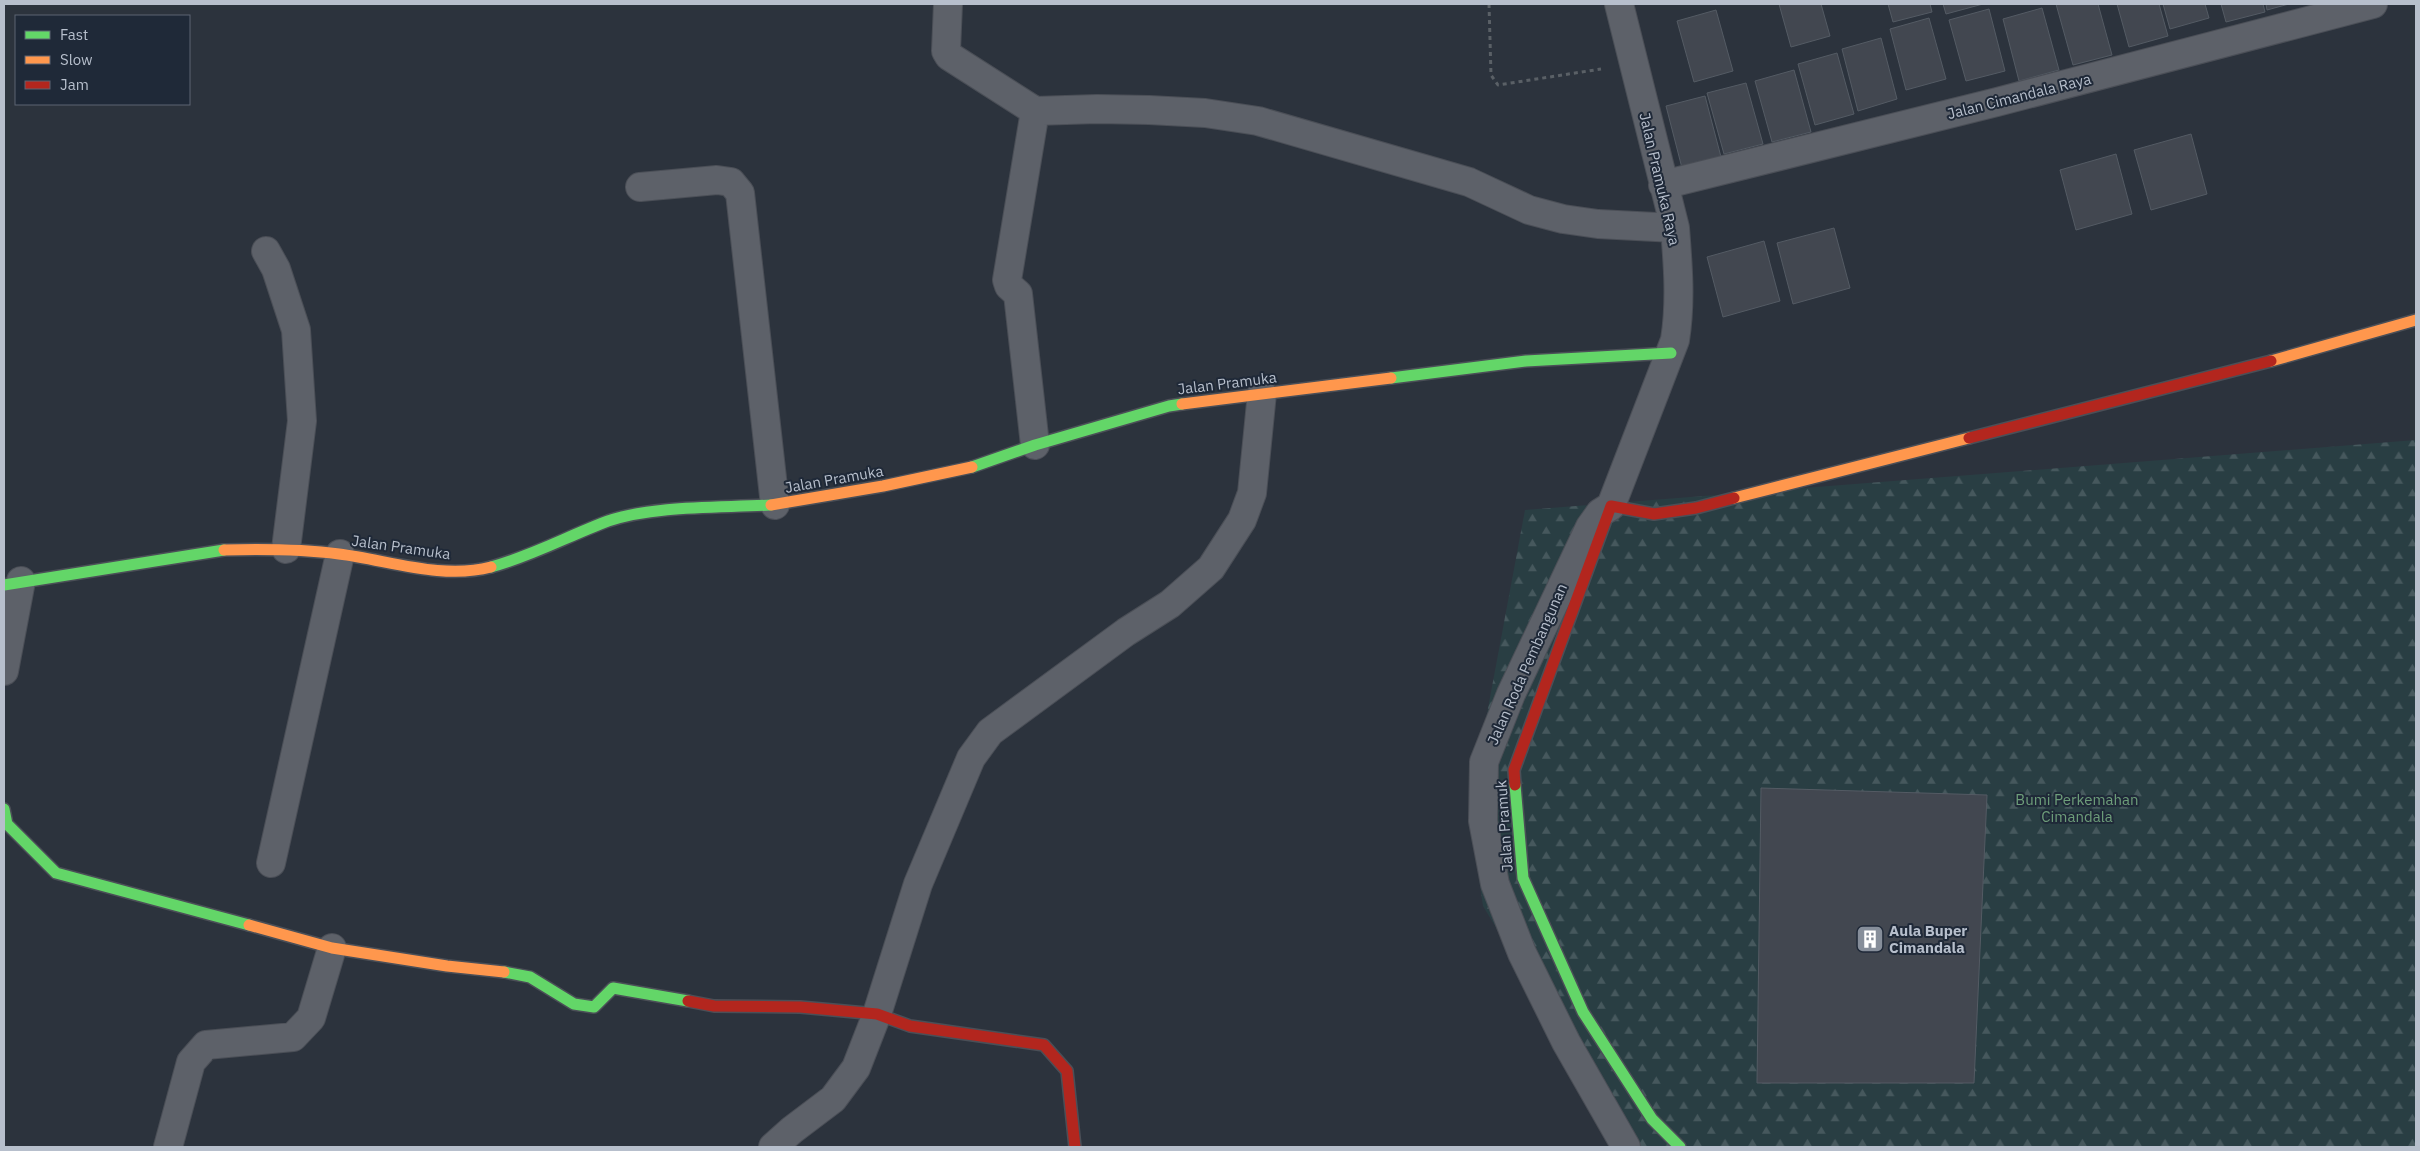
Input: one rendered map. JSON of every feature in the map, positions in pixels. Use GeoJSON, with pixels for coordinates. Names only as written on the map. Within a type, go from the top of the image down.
{"type":"FeatureCollection","features":[{"type":"Feature","properties":{"kind":"street"},"geometry":{"type":"LineString","coordinates":[[948,4],[946,51],[949,56],[1035,111],[1149,110],[1205,113],[1258,121],[1469,182],[1529,210],[1563,219],[1598,224],[1675,228]]}},
{"type":"Feature","properties":{"kind":"street","name":"Jalan Cimandala Raya"},"geometry":{"type":"LineString","coordinates":[[1663,185],[1997,102],[2339,8],[2373,4]]}},
{"type":"Feature","properties":{"kind":"street","name":"Jalan Pramuka Raya"},"geometry":{"type":"LineString","coordinates":[[1624,5],[1634,63],[1675,228],[1678,262],[1678,320],[1671,354]]}},
{"type":"Feature","properties":{"kind":"street"},"geometry":{"type":"LineString","coordinates":[[1035,111],[1007,280],[1008,286],[1018,294],[1035,445]]}},
{"type":"Feature","properties":{"kind":"street"},"geometry":{"type":"LineString","coordinates":[[640,187],[717,180],[731,182],[740,193],[775,504]]}},
{"type":"Feature","properties":{"kind":"street"},"geometry":{"type":"LineString","coordinates":[[266,251],[276,269],[296,330],[302,420],[286,549]]}},
{"type":"Feature","properties":{"kind":"street"},"geometry":{"type":"LineString","coordinates":[[1612,506],[1654,514],[1696,508],[2270,361],[2416,320]]}},
{"type":"Feature","properties":{"kind":"street","name":"Jalan Pramuka"},"geometry":{"type":"LineString","coordinates":[[13,583],[216,550],[286,549],[340,554],[437,570],[479,570],[521,559],[609,522],[648,512],[775,504],[883,486],[973,467],[1035,445],[1169,406],[1526,361],[1671,354]]}},
{"type":"Feature","properties":{"kind":"street","name":"Jalan Roda Pembangunan"},"geometry":{"type":"LineString","coordinates":[[1626,1147],[1566,1042],[1522,953],[1495,884],[1482,821],[1484,762],[1511,694],[1590,527],[1600,513],[1612,506],[1671,354]]}},
{"type":"Feature","properties":{"kind":"street"},"geometry":{"type":"LineString","coordinates":[[773,1147],[833,1099],[856,1068],[877,1014],[918,884],[971,758],[990,732],[1126,632],[1170,604],[1211,568],[1242,520],[1252,493],[1262,393]]}},
{"type":"Feature","properties":{"kind":"street","name":"Jalan Pramuk"},"geometry":{"type":"LineString","coordinates":[[1612,506],[1514,770],[1523,878],[1584,1012],[1652,1119],[1680,1147]]}},
{"type":"Feature","properties":{"kind":"street"},"geometry":{"type":"LineString","coordinates":[[271,863],[340,554]]}},
{"type":"Feature","properties":{"kind":"street"},"geometry":{"type":"LineString","coordinates":[[4,671],[13,583]]}},
{"type":"Feature","properties":{"kind":"street"},"geometry":{"type":"LineString","coordinates":[[4,809],[7,824],[56,872],[332,948],[446,966],[496,970],[530,977],[574,1004],[594,1007],[613,988],[714,1006],[800,1007],[877,1014],[910,1026],[1044,1045],[1067,1071],[1075,1147]]}},
{"type":"Feature","properties":{"kind":"street"},"geometry":{"type":"LineString","coordinates":[[168,1147],[191,1062],[206,1045],[293,1037],[311,1018],[332,948]]}},
{"type":"Feature","properties":{"kind":"path"},"geometry":{"type":"LineString","coordinates":[[1488,4],[1491,75],[1498,85],[1634,63]]}},
{"type":"Feature","properties":{"kind":"green space","name":"Bumi Perkemahan Cimandala"},"geometry":{"type":"Polygon","coordinates":[[[2416,440],[2416,1147],[1629,1147],[1483,906],[1469,810],[1525,510],[2416,440]]]}},
{"type":"Feature","properties":{"kind":"building"},"geometry":{"type":"Polygon","coordinates":[[[1779,4],[1821,4],[1830,36],[1791,47],[1779,4]]]}},
{"type":"Feature","properties":{"kind":"building"},"geometry":{"type":"Polygon","coordinates":[[[1888,4],[1930,4],[1932,12],[1893,22],[1888,4]]]}},
{"type":"Feature","properties":{"kind":"building"},"geometry":{"type":"Polygon","coordinates":[[[1943,4],[1983,4],[1946,14],[1943,4]]]}},
{"type":"Feature","properties":{"kind":"building"},"geometry":{"type":"Polygon","coordinates":[[[2056,4],[2098,4],[2112,55],[2073,65],[2056,4]]]}},
{"type":"Feature","properties":{"kind":"building"},"geometry":{"type":"Polygon","coordinates":[[[2117,4],[2159,4],[2168,36],[2129,47],[2117,4]]]}},
{"type":"Feature","properties":{"kind":"building"},"geometry":{"type":"Polygon","coordinates":[[[2163,4],[2205,4],[2209,18],[2170,29],[2163,4]]]}},
{"type":"Feature","properties":{"kind":"building"},"geometry":{"type":"Polygon","coordinates":[[[2221,4],[2263,4],[2265,12],[2226,22],[2221,4]]]}},
{"type":"Feature","properties":{"kind":"building"},"geometry":{"type":"Polygon","coordinates":[[[2266,4],[2289,4],[2267,10],[2266,4]]]}},
{"type":"Feature","properties":{"kind":"building"},"geometry":{"type":"Polygon","coordinates":[[[2042,8],[2059,70],[2019,81],[2003,19],[2042,8]]]}},
{"type":"Feature","properties":{"kind":"building"},"geometry":{"type":"Polygon","coordinates":[[[1989,9],[2005,71],[1966,81],[1949,20],[1989,9]]]}},
{"type":"Feature","properties":{"kind":"building"},"geometry":{"type":"Polygon","coordinates":[[[1716,10],[1733,71],[1694,82],[1677,21],[1716,10]]]}},
{"type":"Feature","properties":{"kind":"building"},"geometry":{"type":"Polygon","coordinates":[[[1929,18],[1946,79],[1906,90],[1890,29],[1929,18]]]}},
{"type":"Feature","properties":{"kind":"building"},"geometry":{"type":"Polygon","coordinates":[[[1881,38],[1897,99],[1858,111],[1842,49],[1881,38]]]}},
{"type":"Feature","properties":{"kind":"building"},"geometry":{"type":"Polygon","coordinates":[[[1837,53],[1854,114],[1815,125],[1798,64],[1837,53]]]}},
{"type":"Feature","properties":{"kind":"building"},"geometry":{"type":"Polygon","coordinates":[[[1794,70],[1811,132],[1772,142],[1755,81],[1794,70]]]}},
{"type":"Feature","properties":{"kind":"building"},"geometry":{"type":"Polygon","coordinates":[[[1746,83],[1763,144],[1724,154],[1707,93],[1746,83]]]}},
{"type":"Feature","properties":{"kind":"building"},"geometry":{"type":"Polygon","coordinates":[[[1705,96],[1721,157],[1682,168],[1666,106],[1705,96]]]}},
{"type":"Feature","properties":{"kind":"building"},"geometry":{"type":"Polygon","coordinates":[[[2191,134],[2207,194],[2151,210],[2134,150],[2191,134]]]}},
{"type":"Feature","properties":{"kind":"building"},"geometry":{"type":"Polygon","coordinates":[[[2116,154],[2132,214],[2076,230],[2060,170],[2116,154]]]}},
{"type":"Feature","properties":{"kind":"building"},"geometry":{"type":"Polygon","coordinates":[[[1834,228],[1850,288],[1793,304],[1777,243],[1834,228]]]}},
{"type":"Feature","properties":{"kind":"building"},"geometry":{"type":"Polygon","coordinates":[[[1764,241],[1780,301],[1723,317],[1707,257],[1764,241]]]}},
{"type":"Feature","properties":{"kind":"building","name":"Aula Buper Cimandala"},"geometry":{"type":"Polygon","coordinates":[[[1761,788],[1987,795],[1974,1083],[1757,1083],[1761,788]]]}},
{"type":"Feature","properties":{"kind":"traffic: fast"},"geometry":{"type":"LineString","coordinates":[[1391,378],[1526,361],[1671,353]]}},
{"type":"Feature","properties":{"kind":"traffic: fast"},"geometry":{"type":"LineString","coordinates":[[972,467],[1035,445],[1169,406],[1182,404]]}},
{"type":"Feature","properties":{"kind":"traffic: fast"},"geometry":{"type":"LineString","coordinates":[[491,567],[535,552],[608,521],[626,516],[688,508],[771,505]]}},
{"type":"Feature","properties":{"kind":"traffic: fast"},"geometry":{"type":"LineString","coordinates":[[4,585],[224,550]]}},
{"type":"Feature","properties":{"kind":"traffic: fast"},"geometry":{"type":"LineString","coordinates":[[1515,785],[1523,878],[1583,1012],[1652,1119],[1680,1147]]}},
{"type":"Feature","properties":{"kind":"traffic: fast"},"geometry":{"type":"LineString","coordinates":[[4,809],[7,824],[56,873],[249,925]]}},
{"type":"Feature","properties":{"kind":"traffic: fast"},"geometry":{"type":"LineString","coordinates":[[504,972],[530,977],[574,1004],[594,1007],[613,988],[688,1001]]}},
{"type":"Feature","properties":{"kind":"traffic: slow"},"geometry":{"type":"LineString","coordinates":[[2271,361],[2416,320]]}},
{"type":"Feature","properties":{"kind":"traffic: slow"},"geometry":{"type":"LineString","coordinates":[[1182,404],[1391,378]]}},
{"type":"Feature","properties":{"kind":"traffic: slow"},"geometry":{"type":"LineString","coordinates":[[1734,498],[1969,438]]}},
{"type":"Feature","properties":{"kind":"traffic: slow"},"geometry":{"type":"LineString","coordinates":[[771,505],[883,486],[972,467]]}},
{"type":"Feature","properties":{"kind":"traffic: slow"},"geometry":{"type":"LineString","coordinates":[[224,550],[324,552],[434,570],[453,571],[491,567]]}},
{"type":"Feature","properties":{"kind":"traffic: slow"},"geometry":{"type":"LineString","coordinates":[[249,925],[332,948],[447,966],[504,972]]}},
{"type":"Feature","properties":{"kind":"traffic: jam"},"geometry":{"type":"LineString","coordinates":[[1969,438],[2271,361]]}},
{"type":"Feature","properties":{"kind":"traffic: jam"},"geometry":{"type":"LineString","coordinates":[[1515,785],[1514,770],[1611,506],[1654,514],[1696,508],[1734,498]]}},
{"type":"Feature","properties":{"kind":"traffic: jam"},"geometry":{"type":"LineString","coordinates":[[688,1001],[714,1006],[800,1007],[877,1014],[910,1026],[1044,1045],[1067,1071],[1075,1147]]}},
{"type":"Feature","properties":{"kind":"place","name":"Aula Buper Cimandala"},"geometry":{"type":"Point","coordinates":[1870,939]}}]}
